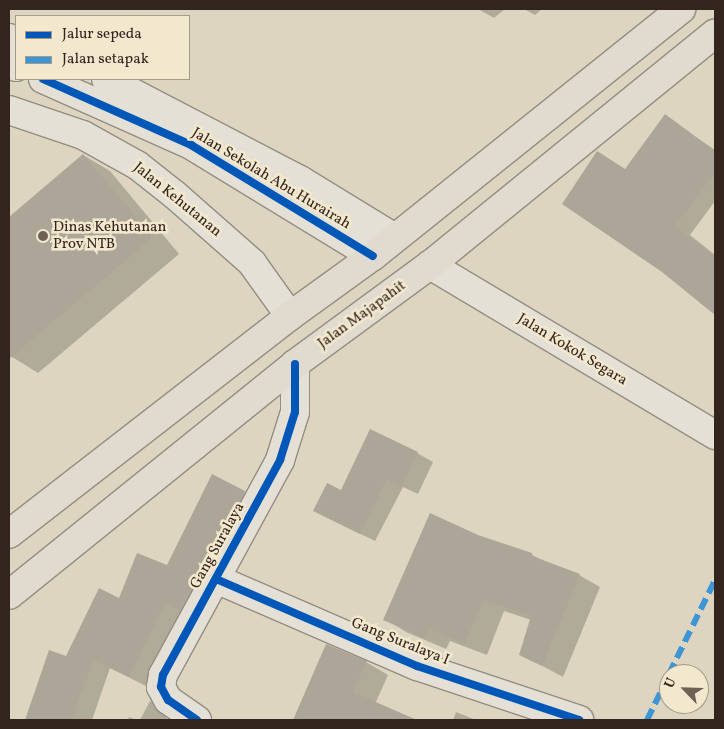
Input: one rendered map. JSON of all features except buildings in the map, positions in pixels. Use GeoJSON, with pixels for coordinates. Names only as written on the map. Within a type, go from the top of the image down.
{"type":"FeatureCollection","features":[{"type":"Feature","properties":{"kind":"main road"},"geometry":{"type":"LineString","coordinates":[[9,534],[290,316],[373,256],[682,9]]}},
{"type":"Feature","properties":{"kind":"main road","name":"Jalan Majapahit"},"geometry":{"type":"LineString","coordinates":[[9,595],[295,364],[430,265],[715,33]]}},
{"type":"Feature","properties":{"kind":"street","name":"Jalan Sekolah Abu Hurairah"},"geometry":{"type":"LineString","coordinates":[[45,80],[191,145],[373,256]]}},
{"type":"Feature","properties":{"kind":"street"},"geometry":{"type":"LineString","coordinates":[[108,80],[300,180],[395,238]]}},
{"type":"Feature","properties":{"kind":"street","name":"Jalan Kehutanan"},"geometry":{"type":"LineString","coordinates":[[9,110],[83,135],[137,165],[252,263],[290,316]]}},
{"type":"Feature","properties":{"kind":"street","name":"Jalan Kokok Segara"},"geometry":{"type":"LineString","coordinates":[[430,265],[715,435]]}},
{"type":"Feature","properties":{"kind":"street","name":"Gang Suralaya"},"geometry":{"type":"LineString","coordinates":[[197,720],[168,700],[160,687],[163,675],[280,460],[295,412],[295,364]]}},
{"type":"Feature","properties":{"kind":"street","name":"Gang Suralaya I"},"geometry":{"type":"LineString","coordinates":[[216,578],[417,666],[579,720]]}},
{"type":"Feature","properties":{"kind":"marked path"},"geometry":{"type":"LineString","coordinates":[[674,664],[715,580]]}},
{"type":"Feature","properties":{"kind":"marked path"},"geometry":{"type":"LineString","coordinates":[[647,720],[659,695]]}},
{"type":"Feature","properties":{"kind":"cycle path"},"geometry":{"type":"LineString","coordinates":[[45,80],[191,145],[373,256]]}},
{"type":"Feature","properties":{"kind":"cycle path"},"geometry":{"type":"LineString","coordinates":[[197,720],[168,700],[161,687],[163,675],[280,460],[295,412],[295,364]]}},
{"type":"Feature","properties":{"kind":"cycle path"},"geometry":{"type":"LineString","coordinates":[[216,579],[417,666],[579,720]]}},
{"type":"Feature","properties":{"kind":"place","name":"Dinas Kehutanan Prov NTB"},"geometry":{"type":"Point","coordinates":[43,236]}}]}
